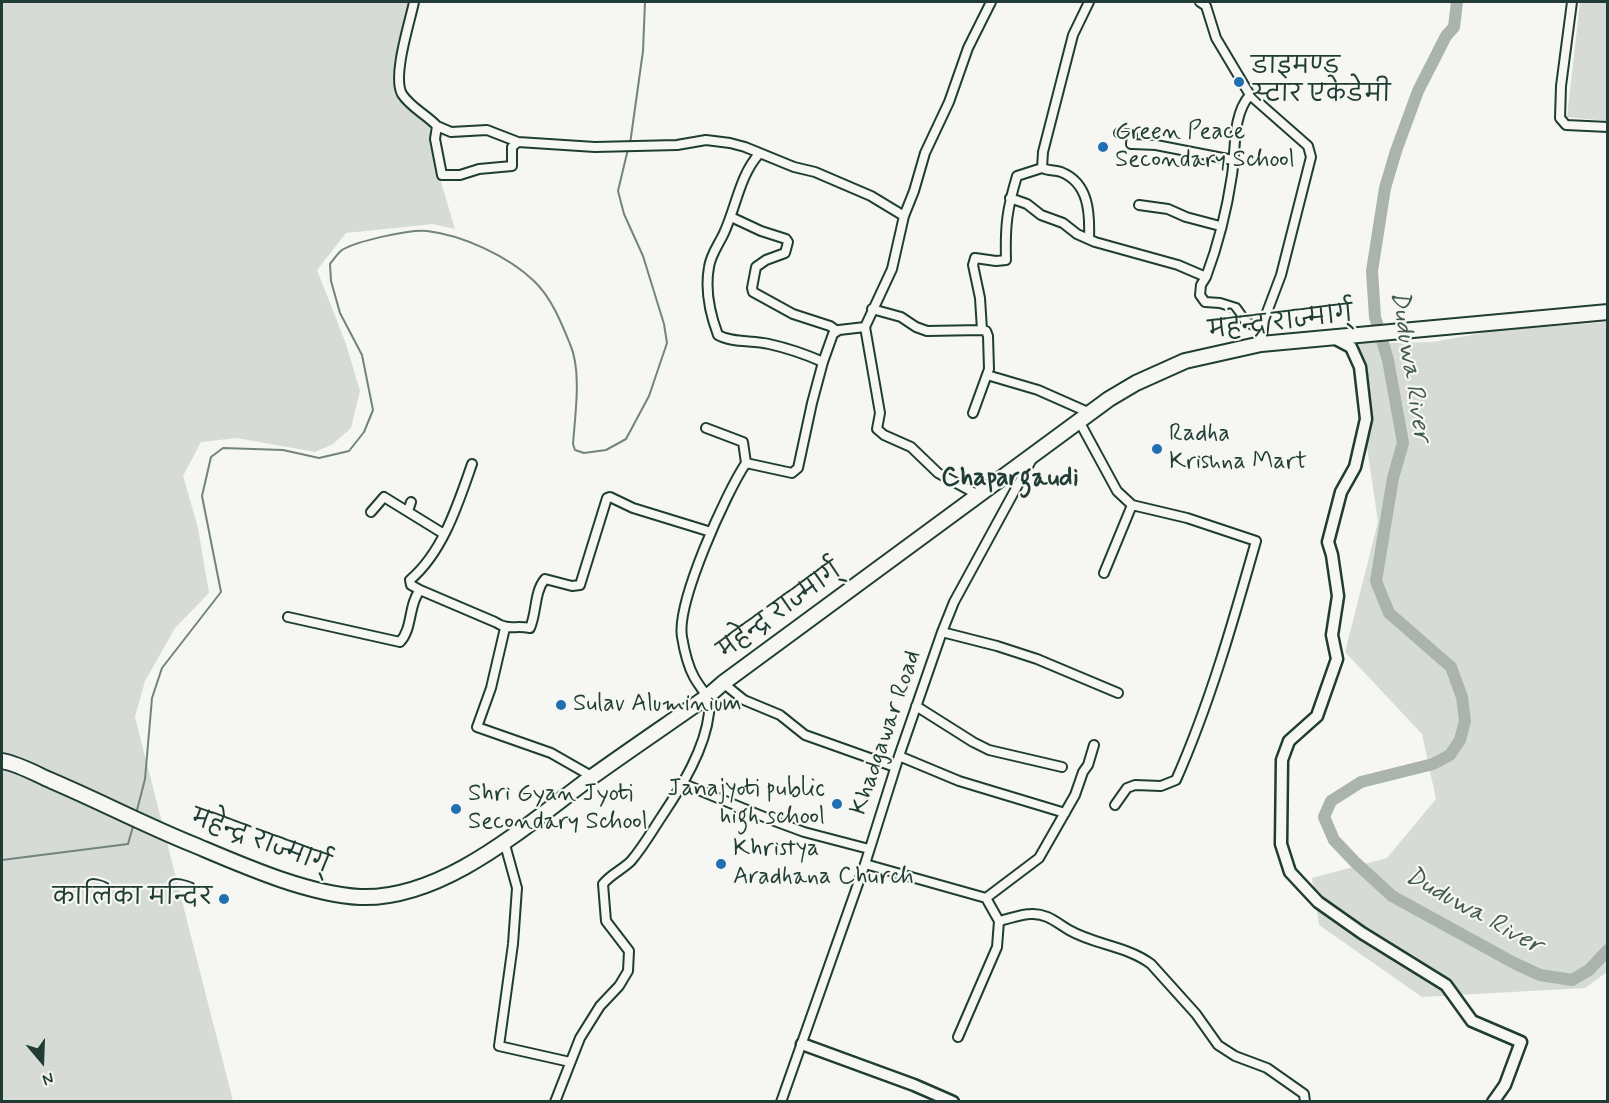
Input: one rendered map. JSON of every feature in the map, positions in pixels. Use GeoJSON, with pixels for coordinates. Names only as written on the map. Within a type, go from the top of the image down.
{"type":"FeatureCollection","features":[{"type":"Feature","properties":{"kind":"highway","name":"महेन्द्र राज्मार्ग्"},"geometry":{"type":"LineString","coordinates":[[2,761],[87,796],[248,868],[322,892],[361,897],[381,896],[430,885],[453,875],[504,841],[708,696],[1109,399],[1136,383],[1185,361],[1261,344],[1608,312]]}},
{"type":"Feature","properties":{"kind":"street"},"geometry":{"type":"LineString","coordinates":[[414,2],[404,39],[399,85],[403,96],[437,126],[451,132],[487,129],[518,142],[595,147],[677,145],[706,140],[745,147],[794,167],[815,172],[871,196],[904,216]]}},
{"type":"Feature","properties":{"kind":"street"},"geometry":{"type":"LineString","coordinates":[[980,496],[938,473],[911,447],[884,435],[877,429],[880,413],[865,327],[891,269],[904,216],[925,153],[949,102],[968,48],[991,2]]}},
{"type":"Feature","properties":{"kind":"street"},"geometry":{"type":"LineString","coordinates":[[1042,168],[1043,152],[1073,35],[1089,2]]}},
{"type":"Feature","properties":{"kind":"street"},"geometry":{"type":"LineString","coordinates":[[1200,2],[1206,6],[1216,38],[1250,94],[1308,146],[1311,157],[1293,234],[1263,329],[1261,344]]}},
{"type":"Feature","properties":{"kind":"street"},"geometry":{"type":"LineString","coordinates":[[1572,2],[1561,86],[1560,118],[1566,124],[1608,126]]}},
{"type":"Feature","properties":{"kind":"street"},"geometry":{"type":"LineString","coordinates":[[1250,94],[1243,105],[1237,129],[1232,176],[1214,255],[1201,285],[1200,295],[1205,302],[1220,303],[1236,308],[1246,322],[1263,329]]}},
{"type":"Feature","properties":{"kind":"street"},"geometry":{"type":"LineString","coordinates":[[437,126],[435,139],[442,175],[460,175],[480,169],[512,166],[512,147],[518,142]]}},
{"type":"Feature","properties":{"kind":"street"},"geometry":{"type":"LineString","coordinates":[[1119,134],[1132,135],[1131,144],[1156,145],[1233,160]]}},
{"type":"Feature","properties":{"kind":"street"},"geometry":{"type":"LineString","coordinates":[[759,154],[750,164],[730,217],[710,260],[708,269],[709,307],[718,335],[725,339],[768,344],[823,362]]}},
{"type":"Feature","properties":{"kind":"street"},"geometry":{"type":"LineString","coordinates":[[982,330],[980,298],[973,265],[975,258],[1006,260],[1005,226],[1017,176],[1042,168],[1050,172],[1060,172],[1083,189],[1088,206],[1089,239]]}},
{"type":"Feature","properties":{"kind":"street"},"geometry":{"type":"LineString","coordinates":[[1010,198],[1027,204],[1041,215],[1063,223],[1077,234],[1095,242],[1178,265],[1206,277]]}},
{"type":"Feature","properties":{"kind":"street"},"geometry":{"type":"LineString","coordinates":[[1139,205],[1168,209],[1186,217],[1220,226]]}},
{"type":"Feature","properties":{"kind":"street"},"geometry":{"type":"LineString","coordinates":[[730,217],[786,239],[788,242],[785,253],[766,260],[756,267],[753,292],[793,314],[830,326],[837,331]]}},
{"type":"Feature","properties":{"kind":"street"},"geometry":{"type":"LineString","coordinates":[[872,309],[901,316],[916,327],[927,331],[986,331],[989,369],[973,412]]}},
{"type":"Feature","properties":{"kind":"street"},"geometry":{"type":"LineString","coordinates":[[746,463],[792,473],[796,471],[823,362],[833,334],[837,331],[865,327]]}},
{"type":"Feature","properties":{"kind":"street"},"geometry":{"type":"LineString","coordinates":[[1334,338],[1350,347],[1360,367],[1366,419],[1355,467],[1341,492],[1328,542],[1338,596],[1332,635],[1337,659],[1317,716],[1289,741],[1282,760],[1281,844],[1290,872],[1318,902],[1371,939],[1446,985],[1472,1021],[1521,1042],[1505,1085],[1493,1101]]}},
{"type":"Feature","properties":{"kind":"street"},"geometry":{"type":"LineString","coordinates":[[987,375],[1038,390],[1085,417],[1117,491],[1132,504],[1187,518],[1256,541],[1220,663],[1189,752],[1176,780],[1161,786],[1127,788],[1115,806]]}},
{"type":"Feature","properties":{"kind":"street"},"geometry":{"type":"LineString","coordinates":[[555,1101],[570,1062],[591,1020],[600,1006],[619,987],[628,971],[628,951],[606,921],[603,884],[609,876],[629,863],[646,842],[684,784],[707,727],[710,710],[708,696],[693,676],[681,636],[685,606],[711,532],[746,463],[743,442],[706,428]]}},
{"type":"Feature","properties":{"kind":"street","name":"Khadgawar Road"},"geometry":{"type":"LineString","coordinates":[[781,1101],[865,864],[895,767],[942,632],[954,602],[1034,456]]}},
{"type":"Feature","properties":{"kind":"street"},"geometry":{"type":"LineString","coordinates":[[472,464],[444,534],[425,563],[410,580],[411,585],[505,628],[522,626],[530,628],[538,591],[545,579],[572,586],[580,585],[607,498],[610,497],[633,508],[711,532]]}},
{"type":"Feature","properties":{"kind":"street"},"geometry":{"type":"LineString","coordinates":[[371,512],[384,497],[444,534]]}},
{"type":"Feature","properties":{"kind":"street"},"geometry":{"type":"LineString","coordinates":[[408,511],[411,502]]}},
{"type":"Feature","properties":{"kind":"street"},"geometry":{"type":"LineString","coordinates":[[1104,573],[1132,504]]}},
{"type":"Feature","properties":{"kind":"street"},"geometry":{"type":"LineString","coordinates":[[288,617],[400,642],[406,636],[414,598],[420,590]]}},
{"type":"Feature","properties":{"kind":"street"},"geometry":{"type":"LineString","coordinates":[[505,628],[477,728],[551,753],[593,777]]}},
{"type":"Feature","properties":{"kind":"street"},"geometry":{"type":"LineString","coordinates":[[942,632],[1017,653],[1118,693]]}},
{"type":"Feature","properties":{"kind":"street"},"geometry":{"type":"LineString","coordinates":[[723,683],[744,700],[780,716],[805,735],[895,767]]}},
{"type":"Feature","properties":{"kind":"street"},"geometry":{"type":"LineString","coordinates":[[916,706],[989,750],[1062,767]]}},
{"type":"Feature","properties":{"kind":"street"},"geometry":{"type":"LineString","coordinates":[[986,898],[1039,858],[1075,795],[1083,772],[1089,765],[1094,745]]}},
{"type":"Feature","properties":{"kind":"street"},"geometry":{"type":"LineString","coordinates":[[899,756],[959,781],[1065,813]]}},
{"type":"Feature","properties":{"kind":"street"},"geometry":{"type":"LineString","coordinates":[[684,784],[795,829],[869,849]]}},
{"type":"Feature","properties":{"kind":"street"},"geometry":{"type":"LineString","coordinates":[[504,841],[517,888],[513,944],[499,1046],[570,1062]]}},
{"type":"Feature","properties":{"kind":"street"},"geometry":{"type":"LineString","coordinates":[[865,864],[986,898],[999,921],[997,947],[958,1037]]}},
{"type":"Feature","properties":{"kind":"street"},"geometry":{"type":"LineString","coordinates":[[999,921],[1032,914],[1050,917],[1071,931],[1143,958],[1196,1014],[1218,1045],[1235,1056],[1267,1068],[1304,1094],[1305,1101]]}},
{"type":"Feature","properties":{"kind":"street"},"geometry":{"type":"LineString","coordinates":[[802,1044],[953,1101]]}},
{"type":"Feature","properties":{"kind":"shaded area"},"geometry":{"type":"Polygon","coordinates":[[[2,2],[408,2],[395,68],[398,99],[430,127],[441,182],[455,229],[433,224],[346,233],[317,270],[346,344],[360,391],[351,428],[333,444],[315,452],[237,438],[201,442],[183,476],[198,528],[209,593],[175,628],[145,681],[135,717],[233,1101],[2,1102],[2,2]]]}},
{"type":"Feature","properties":{"kind":"shaded area"},"geometry":{"type":"Polygon","coordinates":[[[1580,2],[1607,2],[1607,121],[1567,117],[1580,2]]]}},
{"type":"Feature","properties":{"kind":"shaded area"},"geometry":{"type":"Polygon","coordinates":[[[1607,322],[1607,972],[1585,988],[1422,997],[1319,925],[1312,878],[1387,858],[1436,799],[1422,734],[1345,652],[1378,522],[1363,420],[1358,337],[1390,343],[1433,342],[1493,331],[1607,322]]]}},
{"type":"Feature","properties":{"kind":"waterway"},"geometry":{"type":"LineString","coordinates":[[630,144],[643,51],[645,2]]}},
{"type":"Feature","properties":{"kind":"waterway","name":"Duduwa River"},"geometry":{"type":"LineString","coordinates":[[1457,2],[1454,27],[1446,36],[1418,91],[1396,151],[1385,188],[1372,271],[1375,317],[1388,360],[1403,443],[1393,478],[1376,581],[1389,613],[1451,667],[1462,697],[1465,721],[1460,740],[1450,755],[1433,764],[1361,782],[1331,801],[1324,817],[1334,840],[1392,896],[1514,963],[1540,975],[1572,980],[1589,970],[1608,950]]}},
{"type":"Feature","properties":{"kind":"waterway"},"geometry":{"type":"LineString","coordinates":[[136,814],[145,779],[152,698],[162,668],[221,592],[202,496],[211,457],[223,448],[283,450],[319,458],[349,451],[364,432],[373,410],[362,355],[340,313],[331,281],[330,264],[340,251],[359,243],[384,236],[419,231],[455,237],[484,248],[511,263],[546,294],[574,355],[577,380],[573,444],[575,450],[584,453],[606,450],[626,439],[649,396],[667,343],[664,324],[643,256],[624,214],[618,191],[628,149]]}},
{"type":"Feature","properties":{"kind":"waterway"},"geometry":{"type":"LineString","coordinates":[[2,860],[128,844],[134,823]]}},
{"type":"Feature","properties":{"kind":"place","name":"डाइमण्ड स्टार एकेडेमी"},"geometry":{"type":"Point","coordinates":[1239,82]}},
{"type":"Feature","properties":{"kind":"place","name":"Green Peace Secondary School"},"geometry":{"type":"Point","coordinates":[1103,147]}},
{"type":"Feature","properties":{"kind":"place","name":"Radha Krishna Mart"},"geometry":{"type":"Point","coordinates":[1157,449]}},
{"type":"Feature","properties":{"kind":"place","name":"Sulav Aluminium"},"geometry":{"type":"Point","coordinates":[561,705]}},
{"type":"Feature","properties":{"kind":"place","name":"Janajyoti public high school"},"geometry":{"type":"Point","coordinates":[837,804]}},
{"type":"Feature","properties":{"kind":"place","name":"Shri Gyan Jyoti Secondary School"},"geometry":{"type":"Point","coordinates":[456,809]}},
{"type":"Feature","properties":{"kind":"place","name":"Khristya Aradhana Church"},"geometry":{"type":"Point","coordinates":[721,864]}},
{"type":"Feature","properties":{"kind":"place","name":"कालिका मन्दिर"},"geometry":{"type":"Point","coordinates":[224,899]}},
{"type":"Feature","properties":{"kind":"district","name":"Chapargaudi"},"geometry":{"type":"Point","coordinates":[1010,480]}}]}
